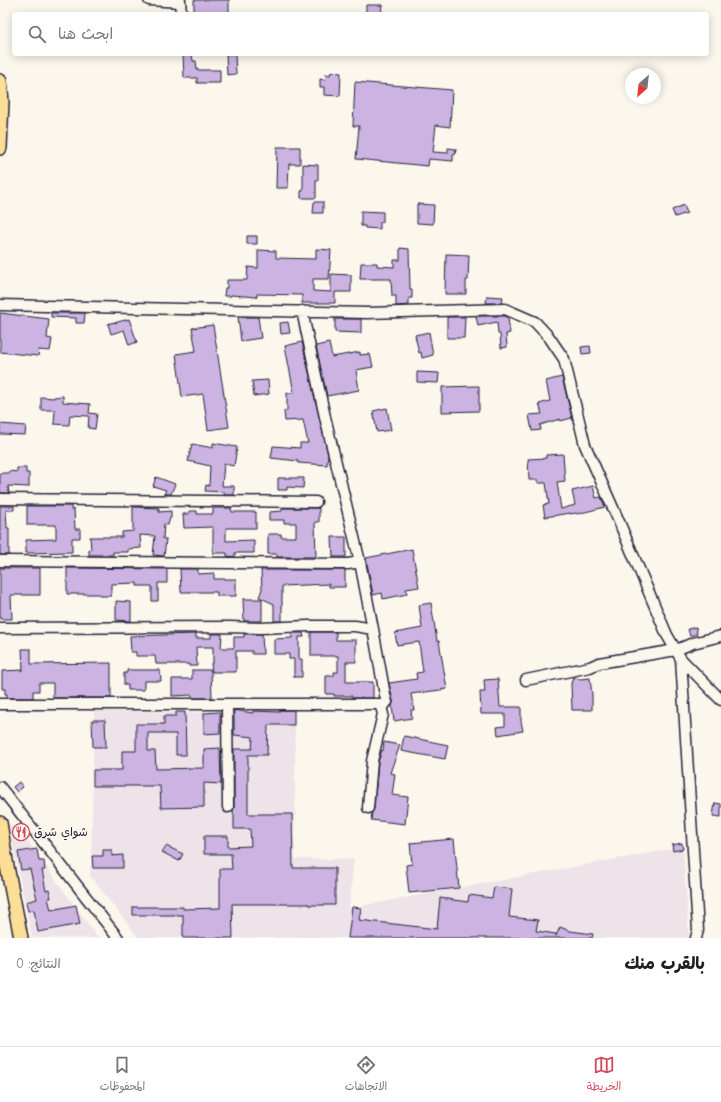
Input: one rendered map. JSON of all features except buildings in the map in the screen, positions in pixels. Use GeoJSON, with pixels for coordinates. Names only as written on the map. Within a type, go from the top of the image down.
{"type":"FeatureCollection","features":[{"type":"Feature","properties":{"kind":"main road"},"geometry":{"type":"LineString","coordinates":[[0,81],[2,101],[0,148]]}},
{"type":"Feature","properties":{"kind":"main road"},"geometry":{"type":"LineString","coordinates":[[0,823],[21,938]]}},
{"type":"Feature","properties":{"kind":"street"},"geometry":{"type":"LineString","coordinates":[[149,0],[180,1],[181,12]]}},
{"type":"Feature","properties":{"kind":"street"},"geometry":{"type":"LineString","coordinates":[[0,305],[367,313],[505,309],[534,322],[549,337],[564,359],[585,445],[667,635],[678,654],[721,700]]}},
{"type":"Feature","properties":{"kind":"street"},"geometry":{"type":"LineString","coordinates":[[302,311],[325,417],[360,562],[385,695],[388,702],[380,707]]}},
{"type":"Feature","properties":{"kind":"street"},"geometry":{"type":"LineString","coordinates":[[0,499],[316,502]]}},
{"type":"Feature","properties":{"kind":"street"},"geometry":{"type":"LineString","coordinates":[[0,561],[348,564],[360,562]]}},
{"type":"Feature","properties":{"kind":"street"},"geometry":{"type":"LineString","coordinates":[[0,628],[261,628],[355,626],[373,629]]}},
{"type":"Feature","properties":{"kind":"street"},"geometry":{"type":"LineString","coordinates":[[526,680],[599,664],[678,654],[693,643],[721,636]]}},
{"type":"Feature","properties":{"kind":"street"},"geometry":{"type":"LineString","coordinates":[[678,654],[698,930],[696,938]]}},
{"type":"Feature","properties":{"kind":"street"},"geometry":{"type":"LineString","coordinates":[[0,704],[378,704],[382,714],[372,761],[368,808]]}},
{"type":"Feature","properties":{"kind":"street"},"geometry":{"type":"LineString","coordinates":[[227,704],[228,807]]}},
{"type":"Feature","properties":{"kind":"street"},"geometry":{"type":"LineString","coordinates":[[0,787],[118,938]]}},
{"type":"Feature","properties":{"kind":"shaded area"},"geometry":{"type":"Polygon","coordinates":[[[94,711],[295,714],[295,859],[354,859],[349,908],[683,847],[689,938],[139,938],[90,876],[94,711]]]}},
{"type":"Feature","properties":{"kind":"shaded area"},"geometry":{"type":"Polygon","coordinates":[[[9,825],[21,832],[98,938],[32,938],[9,825]]]}},
{"type":"Feature","properties":{"kind":"place","name":"شواي شرق"},"geometry":{"type":"Point","coordinates":[21,832]}}]}
